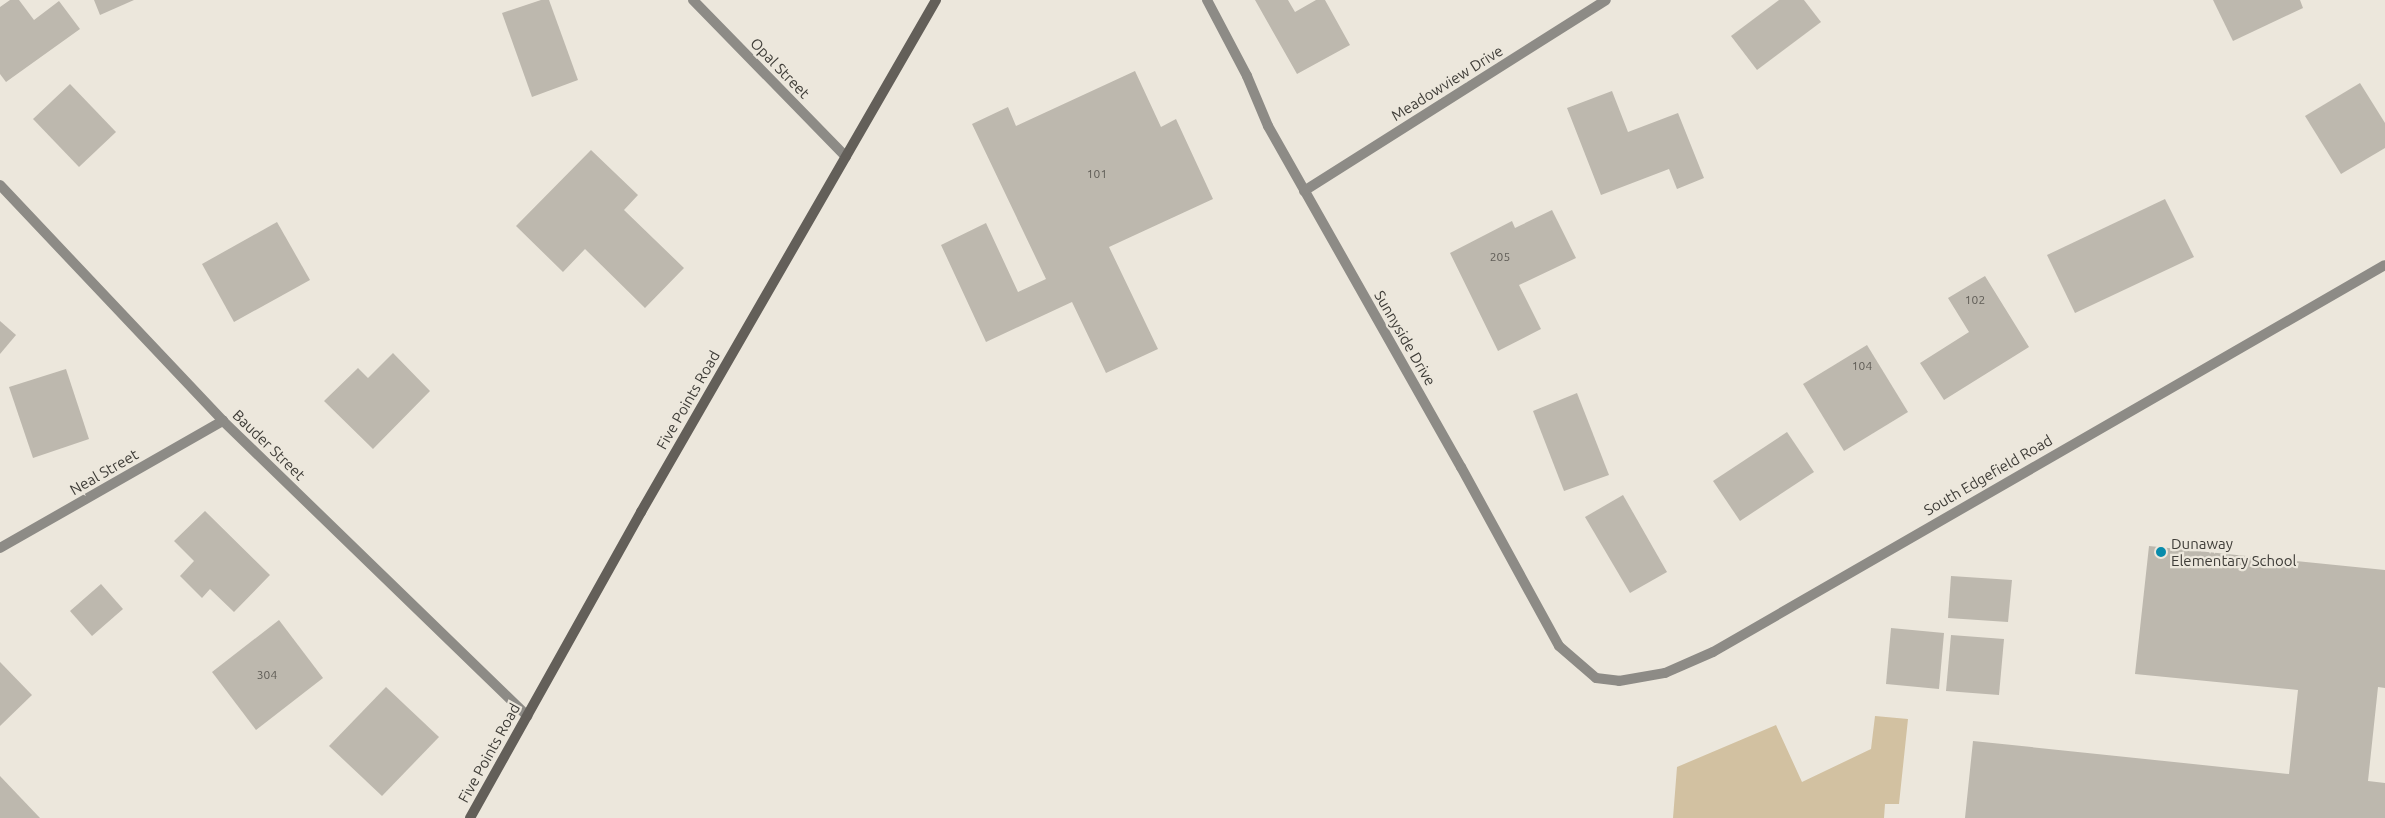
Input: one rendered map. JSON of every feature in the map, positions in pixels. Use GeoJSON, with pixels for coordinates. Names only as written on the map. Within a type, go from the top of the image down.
{"type":"FeatureCollection","features":[{"type":"Feature","properties":{"kind":"street","name":"Opal Street"},"geometry":{"type":"LineString","coordinates":[[693,0],[846,156]]}},
{"type":"Feature","properties":{"kind":"street","name":"Five Points Road"},"geometry":{"type":"LineString","coordinates":[[470,818],[641,512],[936,0]]}},
{"type":"Feature","properties":{"kind":"street","name":"Sunnyside Drive"},"geometry":{"type":"LineString","coordinates":[[1207,0],[1247,76],[1268,126],[1461,467],[1559,646],[1596,678]]}},
{"type":"Feature","properties":{"kind":"street","name":"Meadowview Drive"},"geometry":{"type":"LineString","coordinates":[[1304,191],[1606,0]]}},
{"type":"Feature","properties":{"kind":"street","name":"Bauder Street"},"geometry":{"type":"LineString","coordinates":[[0,185],[223,421],[527,716]]}},
{"type":"Feature","properties":{"kind":"street","name":"South Edgefield Road"},"geometry":{"type":"LineString","coordinates":[[1596,678],[1619,681],[1665,673],[1713,652],[2385,265]]}},
{"type":"Feature","properties":{"kind":"street","name":"Neal Street"},"geometry":{"type":"LineString","coordinates":[[0,548],[223,421]]}},
{"type":"Feature","properties":{"kind":"shaded area"},"geometry":{"type":"Polygon","coordinates":[[[1875,716],[1908,719],[1899,804],[1885,804],[1884,818],[1673,818],[1677,767],[1776,725],[1802,782],[1871,749],[1875,716]]]}},
{"type":"Feature","properties":{"kind":"building"},"geometry":{"type":"Polygon","coordinates":[[[10,0],[19,0],[34,20],[59,1],[80,29],[6,82],[0,74],[0,7],[10,0]]]}},
{"type":"Feature","properties":{"kind":"building"},"geometry":{"type":"Polygon","coordinates":[[[94,0],[134,0],[100,15],[94,0]]]}},
{"type":"Feature","properties":{"kind":"building"},"geometry":{"type":"Polygon","coordinates":[[[541,0],[549,0],[578,80],[532,97],[502,13],[541,0]]]}},
{"type":"Feature","properties":{"kind":"building"},"geometry":{"type":"Polygon","coordinates":[[[1255,0],[1288,0],[1295,12],[1316,0],[1325,0],[1350,45],[1297,74],[1255,0]]]}},
{"type":"Feature","properties":{"kind":"building"},"geometry":{"type":"Polygon","coordinates":[[[1779,0],[1804,0],[1821,22],[1757,70],[1731,36],[1779,0]]]}},
{"type":"Feature","properties":{"kind":"building"},"geometry":{"type":"Polygon","coordinates":[[[2213,0],[2300,0],[2303,8],[2233,41],[2213,0]]]}},
{"type":"Feature","properties":{"kind":"building"},"geometry":{"type":"Polygon","coordinates":[[[1135,71],[1161,127],[1176,119],[1213,199],[1109,247],[1158,349],[1106,373],[1072,302],[986,342],[941,245],[986,223],[1018,292],[1046,279],[972,124],[1008,107],[1016,126],[1135,71]]]}},
{"type":"Feature","properties":{"kind":"building"},"geometry":{"type":"Polygon","coordinates":[[[2360,83],[2385,123],[2385,148],[2341,174],[2305,116],[2360,83]]]}},
{"type":"Feature","properties":{"kind":"building"},"geometry":{"type":"Polygon","coordinates":[[[70,84],[116,132],[79,167],[33,119],[70,84]]]}},
{"type":"Feature","properties":{"kind":"building"},"geometry":{"type":"Polygon","coordinates":[[[1612,91],[1628,132],[1678,113],[1704,178],[1677,189],[1669,169],[1601,195],[1567,108],[1612,91]]]}},
{"type":"Feature","properties":{"kind":"building"},"geometry":{"type":"Polygon","coordinates":[[[591,150],[638,195],[624,210],[684,268],[645,308],[585,249],[563,272],[516,226],[591,150]]]}},
{"type":"Feature","properties":{"kind":"building"},"geometry":{"type":"Polygon","coordinates":[[[2165,199],[2194,257],[2075,313],[2047,255],[2165,199]]]}},
{"type":"Feature","properties":{"kind":"building"},"geometry":{"type":"Polygon","coordinates":[[[1552,210],[1576,258],[1519,285],[1541,329],[1498,351],[1450,253],[1512,221],[1515,228],[1552,210]]]}},
{"type":"Feature","properties":{"kind":"building"},"geometry":{"type":"Polygon","coordinates":[[[277,222],[310,280],[234,322],[202,264],[277,222]]]}},
{"type":"Feature","properties":{"kind":"building"},"geometry":{"type":"Polygon","coordinates":[[[1985,276],[2029,347],[1944,400],[1920,363],[1969,332],[1948,298],[1985,276]]]}},
{"type":"Feature","properties":{"kind":"building"},"geometry":{"type":"Polygon","coordinates":[[[0,321],[16,335],[0,354],[0,321]]]}},
{"type":"Feature","properties":{"kind":"building"},"geometry":{"type":"Polygon","coordinates":[[[1867,345],[1908,412],[1844,451],[1803,384],[1867,345]]]}},
{"type":"Feature","properties":{"kind":"building"},"geometry":{"type":"Polygon","coordinates":[[[393,353],[430,391],[373,449],[324,401],[358,368],[368,378],[393,353]]]}},
{"type":"Feature","properties":{"kind":"building"},"geometry":{"type":"Polygon","coordinates":[[[66,369],[89,439],[33,458],[9,387],[66,369]]]}},
{"type":"Feature","properties":{"kind":"building"},"geometry":{"type":"Polygon","coordinates":[[[1577,393],[1609,475],[1564,491],[1533,411],[1577,393]]]}},
{"type":"Feature","properties":{"kind":"building"},"geometry":{"type":"Polygon","coordinates":[[[1787,432],[1814,472],[1740,521],[1713,481],[1787,432]]]}},
{"type":"Feature","properties":{"kind":"building"},"geometry":{"type":"Polygon","coordinates":[[[1623,495],[1667,572],[1630,593],[1585,517],[1623,495]]]}},
{"type":"Feature","properties":{"kind":"building"},"geometry":{"type":"Polygon","coordinates":[[[205,511],[270,575],[234,612],[210,589],[202,598],[180,576],[194,561],[174,541],[205,511]]]}},
{"type":"Feature","properties":{"kind":"building"},"geometry":{"type":"Polygon","coordinates":[[[2149,546],[2385,570],[2385,688],[2378,687],[2368,781],[2385,783],[2385,818],[1965,818],[1973,741],[2289,774],[2298,690],[2135,674],[2149,546]]]}},
{"type":"Feature","properties":{"kind":"building"},"geometry":{"type":"Polygon","coordinates":[[[1951,576],[2012,580],[2008,622],[1948,618],[1951,576]]]}},
{"type":"Feature","properties":{"kind":"building"},"geometry":{"type":"Polygon","coordinates":[[[101,584],[123,609],[92,636],[70,611],[101,584]]]}},
{"type":"Feature","properties":{"kind":"building"},"geometry":{"type":"Polygon","coordinates":[[[279,620],[323,678],[256,730],[212,672],[279,620]]]}},
{"type":"Feature","properties":{"kind":"building"},"geometry":{"type":"Polygon","coordinates":[[[1891,628],[1944,633],[1939,689],[1886,684],[1891,628]]]}},
{"type":"Feature","properties":{"kind":"building"},"geometry":{"type":"Polygon","coordinates":[[[1951,635],[2004,639],[1999,695],[1946,691],[1951,635]]]}},
{"type":"Feature","properties":{"kind":"building"},"geometry":{"type":"Polygon","coordinates":[[[0,662],[32,695],[0,726],[0,662]]]}},
{"type":"Feature","properties":{"kind":"building"},"geometry":{"type":"Polygon","coordinates":[[[386,687],[439,737],[382,796],[329,746],[386,687]]]}},
{"type":"Feature","properties":{"kind":"building"},"geometry":{"type":"Polygon","coordinates":[[[0,776],[40,818],[0,818],[0,776]]]}},
{"type":"Feature","properties":{"kind":"place","name":"Dunaway Elementary School"},"geometry":{"type":"Point","coordinates":[2161,552]}}]}
